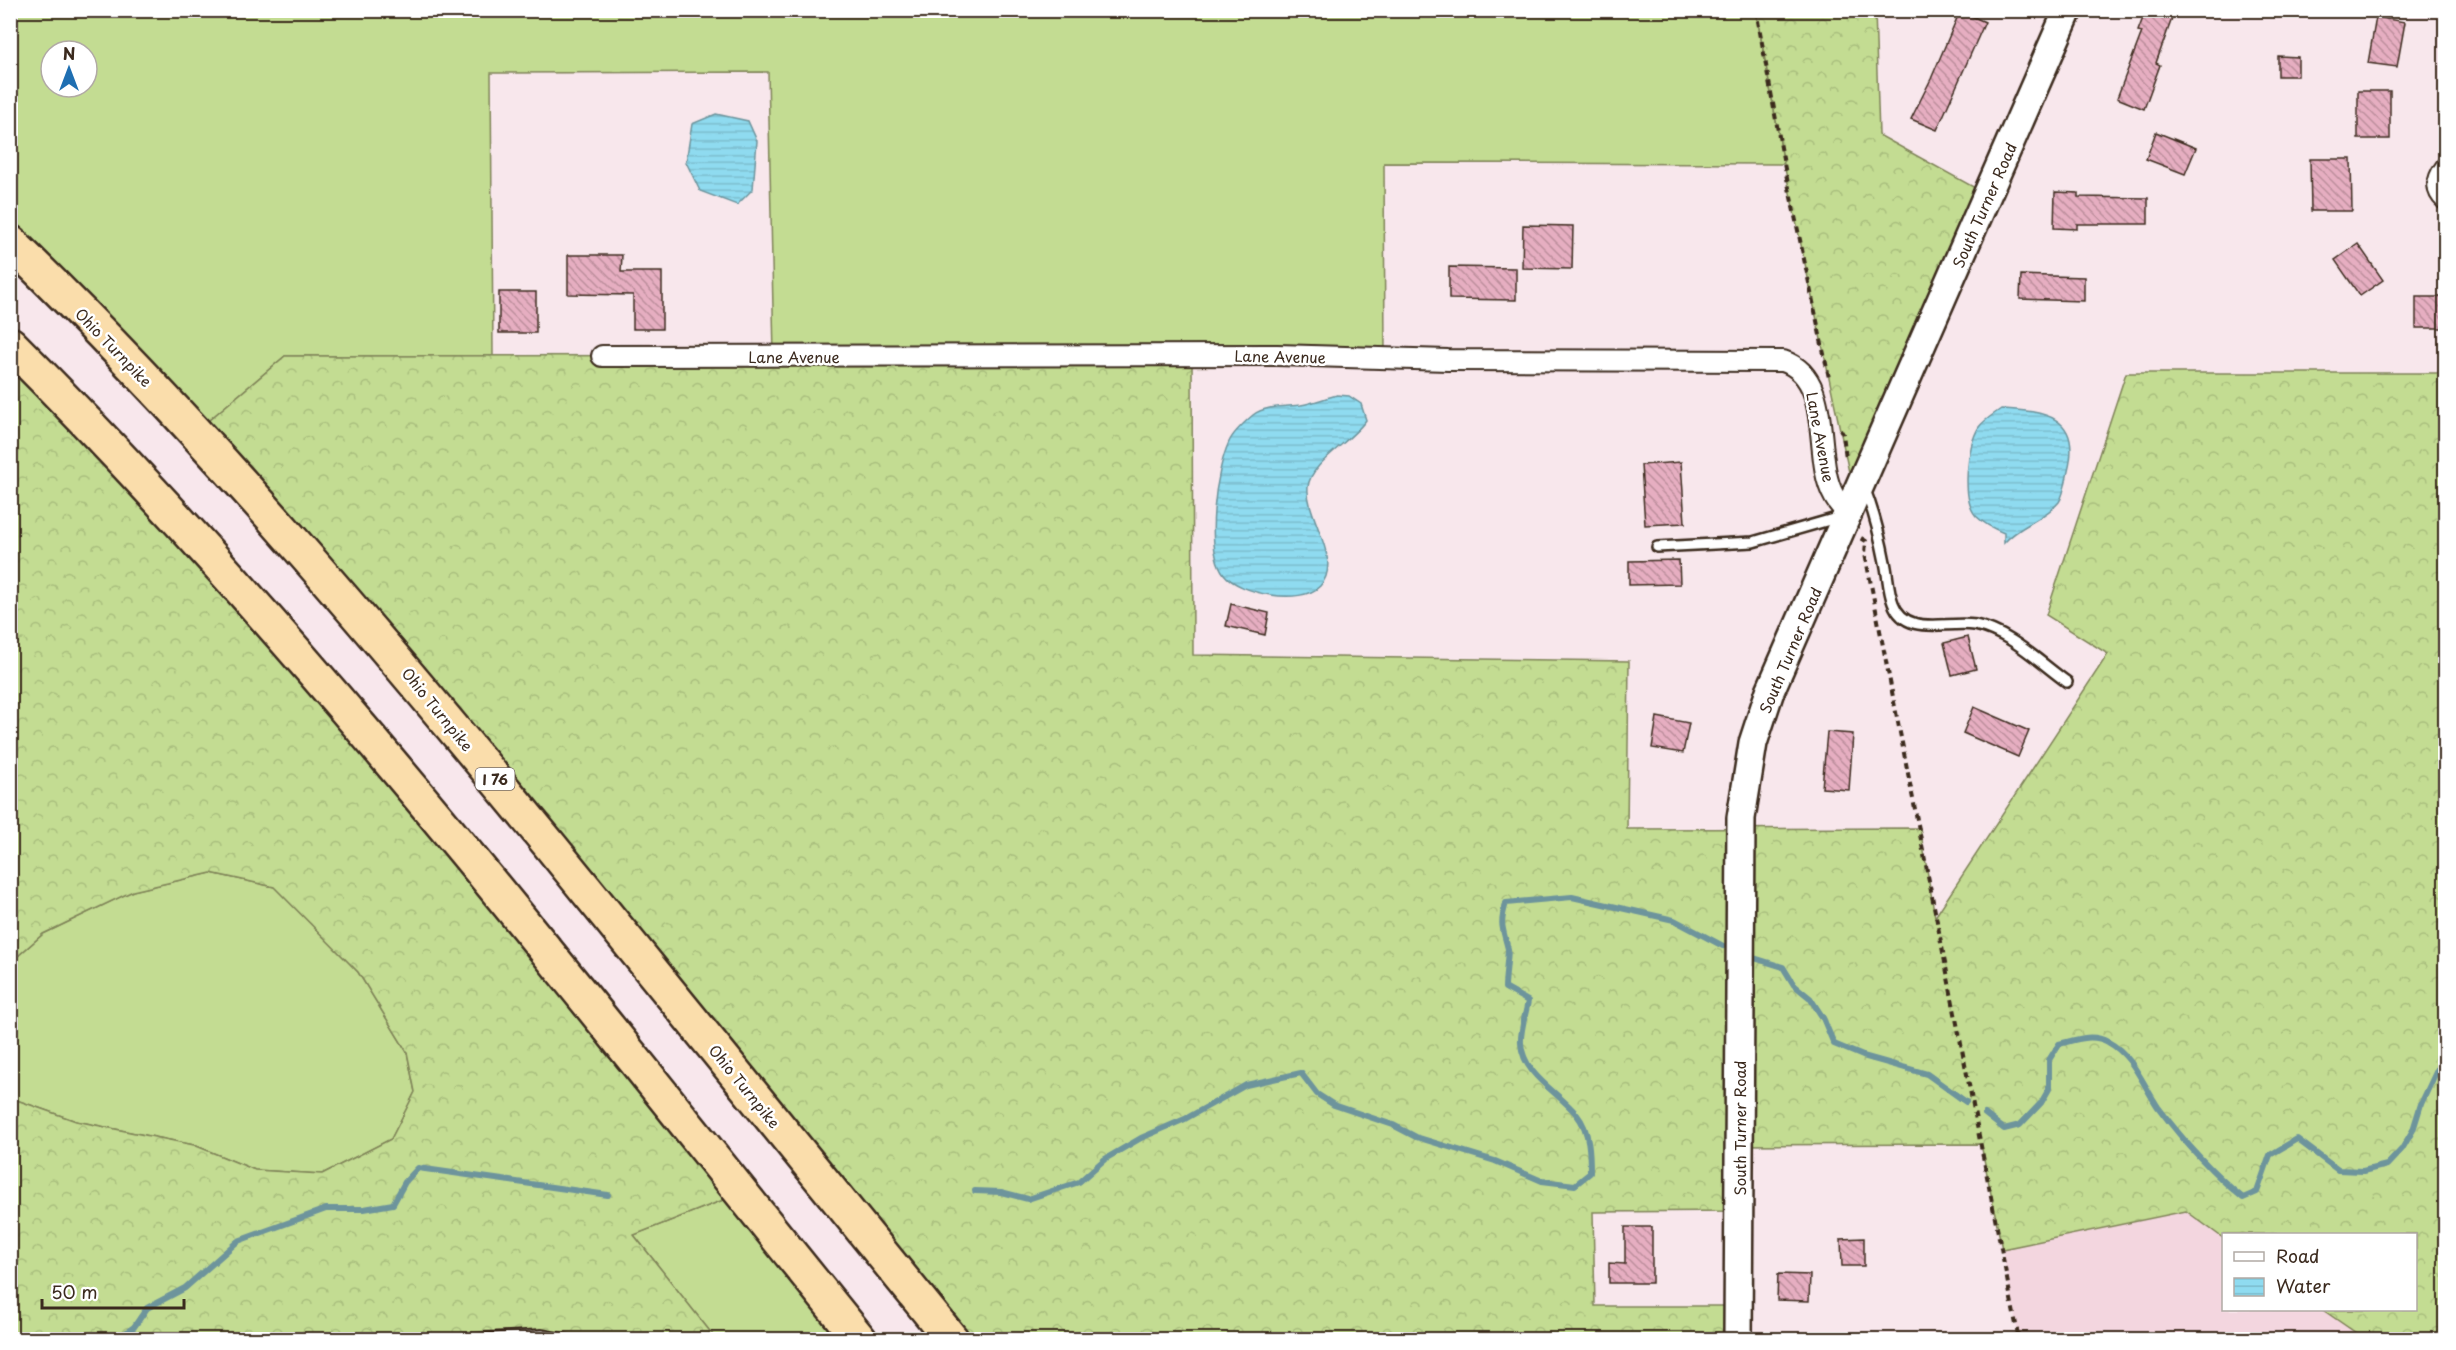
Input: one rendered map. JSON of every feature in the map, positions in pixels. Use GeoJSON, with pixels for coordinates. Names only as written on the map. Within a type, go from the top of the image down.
{"type":"FeatureCollection","features":[{"type":"Feature","properties":{"kind":"highway","name":"Ohio Turnpike"},"geometry":{"type":"LineString","coordinates":[[10,242],[203,440],[399,661],[952,1340]]}},
{"type":"Feature","properties":{"kind":"highway"},"geometry":{"type":"LineString","coordinates":[[10,344],[82,416],[223,567],[339,701],[860,1340]]}},
{"type":"Feature","properties":{"kind":"street","name":"South Turner Road"},"geometry":{"type":"LineString","coordinates":[[1738,1340],[1741,818],[1745,781],[1753,743],[1770,691],[2068,10]]}},
{"type":"Feature","properties":{"kind":"street"},"geometry":{"type":"LineString","coordinates":[[2445,167],[2437,185],[2445,200]]}},
{"type":"Feature","properties":{"kind":"street","name":"Lane Avenue"},"geometry":{"type":"LineString","coordinates":[[602,356],[1277,355],[1448,360],[1783,361],[1803,372],[1809,380],[1816,400],[1827,477],[1834,496],[1848,514]]}},
{"type":"Feature","properties":{"kind":"lane"},"geometry":{"type":"LineString","coordinates":[[1862,482],[1874,512],[1893,603],[1903,618],[1917,625],[1971,624],[1989,628],[2006,637],[2067,682]]}},
{"type":"Feature","properties":{"kind":"lane"},"geometry":{"type":"LineString","coordinates":[[1657,548],[1753,542],[1848,514]]}},
{"type":"Feature","properties":{"kind":"lane"},"geometry":{"type":"LineString","coordinates":[[459,1340],[542,1335],[568,1340]]}},
{"type":"Feature","properties":{"kind":"path"},"geometry":{"type":"LineString","coordinates":[[1756,10],[1784,164],[1831,384]]}},
{"type":"Feature","properties":{"kind":"path"},"geometry":{"type":"LineString","coordinates":[[1838,419],[1844,439],[1842,441]]}},
{"type":"Feature","properties":{"kind":"path"},"geometry":{"type":"LineString","coordinates":[[1864,554],[2019,1340]]}},
{"type":"Feature","properties":{"kind":"shaded area"},"geometry":{"type":"Polygon","coordinates":[[[2186,1211],[2222,1237],[2222,1311],[2324,1311],[2365,1339],[2019,1339],[2002,1249],[2186,1211]]]}},
{"type":"Feature","properties":{"kind":"green space"},"geometry":{"type":"Polygon","coordinates":[[[10,11],[1756,11],[1784,164],[1384,163],[1385,358],[774,356],[768,72],[491,73],[493,356],[285,356],[195,432],[11,242],[10,11]]]}},
{"type":"Feature","properties":{"kind":"green space"},"geometry":{"type":"Polygon","coordinates":[[[1756,11],[1875,11],[1879,135],[1988,195],[1850,477],[1784,164],[1756,11]]]}},
{"type":"Feature","properties":{"kind":"green space"},"geometry":{"type":"Polygon","coordinates":[[[10,344],[741,1193],[634,1235],[716,1339],[378,1340],[376,1337],[375,1340],[11,1339],[11,1098],[76,1121],[194,1145],[255,1170],[322,1174],[391,1139],[415,1092],[407,1052],[358,972],[274,887],[211,873],[133,891],[43,934],[11,962],[10,344]]]}},
{"type":"Feature","properties":{"kind":"green space"},"geometry":{"type":"Polygon","coordinates":[[[1192,355],[1193,655],[1629,661],[1627,829],[1920,828],[1935,917],[2108,654],[2046,615],[2126,373],[2445,373],[2445,1339],[2365,1339],[2324,1311],[2417,1311],[2417,1233],[2222,1233],[2222,1237],[2186,1211],[2002,1249],[1981,1144],[1739,1145],[1738,1211],[1593,1212],[1595,1306],[1738,1306],[1738,1339],[952,1339],[195,432],[285,356],[1192,355]]]}},
{"type":"Feature","properties":{"kind":"green space"},"geometry":{"type":"Polygon","coordinates":[[[211,873],[275,887],[358,972],[407,1052],[415,1092],[391,1139],[322,1174],[255,1170],[194,1145],[76,1121],[11,1098],[11,962],[43,934],[132,891],[211,873]]]}},
{"type":"Feature","properties":{"kind":"green space"},"geometry":{"type":"Polygon","coordinates":[[[741,1193],[860,1339],[716,1339],[634,1235],[741,1193]]]}},
{"type":"Feature","properties":{"kind":"water"},"geometry":{"type":"Polygon","coordinates":[[[716,114],[748,121],[757,141],[753,189],[737,205],[700,191],[686,162],[692,124],[716,114]]]}},
{"type":"Feature","properties":{"kind":"water"},"geometry":{"type":"Polygon","coordinates":[[[1337,395],[1349,396],[1361,404],[1366,420],[1316,469],[1310,478],[1309,499],[1326,551],[1328,564],[1326,576],[1320,586],[1311,592],[1299,595],[1270,595],[1243,587],[1224,574],[1218,562],[1213,529],[1216,489],[1229,442],[1240,427],[1258,412],[1270,408],[1306,404],[1337,395]]]}},
{"type":"Feature","properties":{"kind":"water"},"geometry":{"type":"Polygon","coordinates":[[[2001,409],[2032,412],[2056,420],[2065,428],[2070,438],[2071,453],[2065,487],[2059,502],[2004,543],[2004,533],[1989,526],[1976,516],[1971,508],[1967,485],[1971,446],[1975,435],[1984,422],[2001,409]]]}},
{"type":"Feature","properties":{"kind":"building"},"geometry":{"type":"Polygon","coordinates":[[[2146,10],[2175,10],[2156,63],[2160,65],[2144,109],[2117,98],[2142,32],[2138,31],[2146,10]]]}},
{"type":"Feature","properties":{"kind":"building"},"geometry":{"type":"Polygon","coordinates":[[[1960,11],[1985,22],[1937,130],[1911,119],[1960,11]]]}},
{"type":"Feature","properties":{"kind":"building"},"geometry":{"type":"Polygon","coordinates":[[[2376,17],[2405,22],[2397,67],[2368,63],[2376,17]]]}},
{"type":"Feature","properties":{"kind":"building"},"geometry":{"type":"Polygon","coordinates":[[[2278,56],[2298,57],[2298,76],[2278,76],[2278,56]]]}},
{"type":"Feature","properties":{"kind":"building"},"geometry":{"type":"Polygon","coordinates":[[[2358,91],[2390,91],[2390,139],[2358,139],[2358,91]]]}},
{"type":"Feature","properties":{"kind":"building"},"geometry":{"type":"Polygon","coordinates":[[[2156,132],[2196,148],[2185,174],[2146,159],[2156,132]]]}},
{"type":"Feature","properties":{"kind":"building"},"geometry":{"type":"Polygon","coordinates":[[[2310,159],[2351,159],[2352,211],[2311,211],[2310,159]]]}},
{"type":"Feature","properties":{"kind":"building"},"geometry":{"type":"Polygon","coordinates":[[[2055,192],[2078,193],[2078,197],[2148,198],[2148,224],[2077,224],[2077,229],[2054,228],[2055,192]]]}},
{"type":"Feature","properties":{"kind":"building"},"geometry":{"type":"Polygon","coordinates":[[[1523,225],[1573,226],[1572,269],[1522,268],[1523,225]]]}},
{"type":"Feature","properties":{"kind":"building"},"geometry":{"type":"Polygon","coordinates":[[[2358,244],[2383,280],[2360,296],[2335,260],[2358,244]]]}},
{"type":"Feature","properties":{"kind":"building"},"geometry":{"type":"Polygon","coordinates":[[[568,255],[622,255],[621,272],[662,272],[662,329],[633,329],[633,295],[568,294],[568,255]]]}},
{"type":"Feature","properties":{"kind":"building"},"geometry":{"type":"Polygon","coordinates":[[[1449,267],[1516,268],[1516,300],[1449,299],[1449,267]]]}},
{"type":"Feature","properties":{"kind":"building"},"geometry":{"type":"Polygon","coordinates":[[[2021,275],[2084,277],[2084,301],[2020,299],[2021,275]]]}},
{"type":"Feature","properties":{"kind":"building"},"geometry":{"type":"Polygon","coordinates":[[[499,292],[536,292],[536,333],[499,333],[499,292]]]}},
{"type":"Feature","properties":{"kind":"building"},"geometry":{"type":"Polygon","coordinates":[[[2416,297],[2445,297],[2445,328],[2416,328],[2416,297]]]}},
{"type":"Feature","properties":{"kind":"building"},"geometry":{"type":"Polygon","coordinates":[[[1681,462],[1685,523],[1645,525],[1641,465],[1681,462]]]}},
{"type":"Feature","properties":{"kind":"building"},"geometry":{"type":"Polygon","coordinates":[[[1679,560],[1680,584],[1629,585],[1629,561],[1679,560]]]}},
{"type":"Feature","properties":{"kind":"building"},"geometry":{"type":"Polygon","coordinates":[[[1231,604],[1269,613],[1265,635],[1226,626],[1231,604]]]}},
{"type":"Feature","properties":{"kind":"building"},"geometry":{"type":"Polygon","coordinates":[[[1968,637],[1976,669],[1952,675],[1944,643],[1968,637]]]}},
{"type":"Feature","properties":{"kind":"building"},"geometry":{"type":"Polygon","coordinates":[[[1974,707],[2029,731],[2018,757],[1963,733],[1974,707]]]}},
{"type":"Feature","properties":{"kind":"building"},"geometry":{"type":"Polygon","coordinates":[[[1657,717],[1689,723],[1683,753],[1652,748],[1657,717]]]}},
{"type":"Feature","properties":{"kind":"building"},"geometry":{"type":"Polygon","coordinates":[[[1827,732],[1853,734],[1849,790],[1822,788],[1827,732]]]}},
{"type":"Feature","properties":{"kind":"building"},"geometry":{"type":"Polygon","coordinates":[[[1625,1227],[1652,1227],[1652,1283],[1609,1283],[1609,1263],[1625,1264],[1625,1227]]]}},
{"type":"Feature","properties":{"kind":"building"},"geometry":{"type":"Polygon","coordinates":[[[1864,1238],[1864,1266],[1842,1266],[1841,1239],[1864,1238]]]}},
{"type":"Feature","properties":{"kind":"building"},"geometry":{"type":"Polygon","coordinates":[[[1778,1274],[1810,1275],[1809,1301],[1777,1300],[1778,1274]]]}},
{"type":"Feature","properties":{"kind":"waterway"},"geometry":{"type":"LineString","coordinates":[[975,1191],[1001,1192],[1028,1199],[1079,1182],[1105,1159],[1141,1138],[1185,1119],[1246,1085],[1301,1073],[1317,1094],[1334,1105],[1393,1125],[1416,1137],[1495,1161],[1542,1181],[1575,1185],[1590,1173],[1587,1135],[1577,1115],[1543,1083],[1523,1055],[1521,1033],[1528,1001],[1505,988],[1508,949],[1502,922],[1506,903],[1572,897],[1674,920],[1723,946]]}},
{"type":"Feature","properties":{"kind":"waterway"},"geometry":{"type":"LineString","coordinates":[[1754,958],[1783,967],[1794,985],[1810,998],[1823,1018],[1834,1044],[1863,1056],[1927,1074],[1966,1102]]}},
{"type":"Feature","properties":{"kind":"waterway"},"geometry":{"type":"LineString","coordinates":[[1985,1114],[2004,1129],[2020,1125],[2041,1103],[2049,1089],[2049,1060],[2059,1044],[2084,1038],[2102,1039],[2117,1048],[2131,1062],[2158,1107],[2177,1131],[2209,1167],[2243,1198],[2257,1192],[2270,1155],[2297,1139],[2338,1170],[2363,1171],[2387,1165],[2402,1149],[2413,1130],[2421,1104],[2446,1051]]}},
{"type":"Feature","properties":{"kind":"waterway"},"geometry":{"type":"LineString","coordinates":[[116,1340],[134,1327],[147,1308],[185,1288],[238,1241],[326,1209],[364,1209],[393,1204],[405,1182],[418,1168],[608,1195]]}}]}
